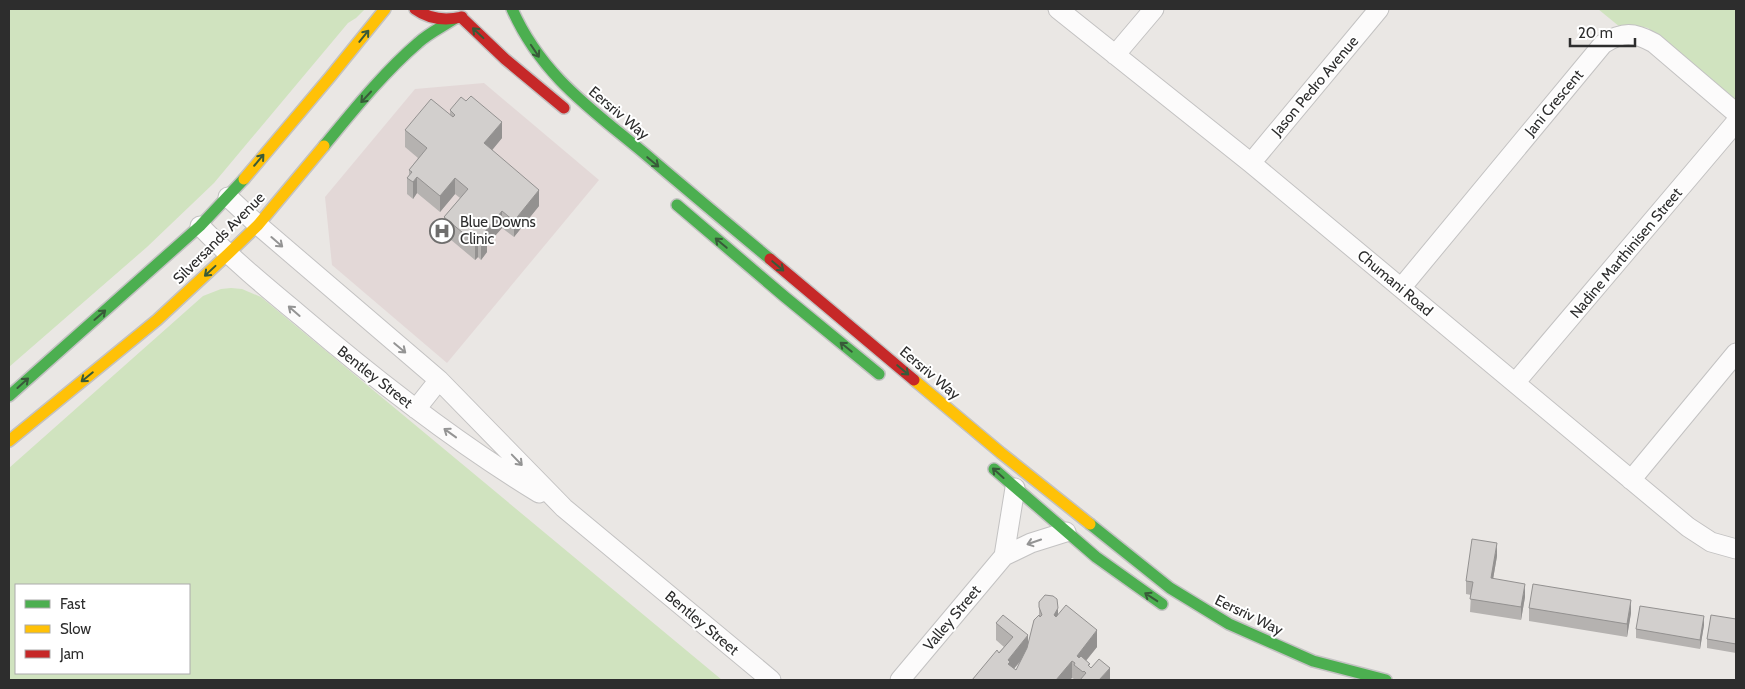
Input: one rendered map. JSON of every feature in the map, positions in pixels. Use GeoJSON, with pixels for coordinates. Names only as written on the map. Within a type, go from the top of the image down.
{"type":"FeatureCollection","features":[{"type":"Feature","properties":{"kind":"main road","name":"Silversands Avenue"},"geometry":{"type":"LineString","coordinates":[[9,396],[200,226],[228,198],[385,9]]}},
{"type":"Feature","properties":{"kind":"main road"},"geometry":{"type":"LineString","coordinates":[[415,9],[432,18],[458,18]]}},
{"type":"Feature","properties":{"kind":"main road","name":"Eersriv Way"},"geometry":{"type":"LineString","coordinates":[[512,9],[518,25],[534,51],[548,70],[566,88],[1001,453],[1142,568],[1181,596],[1230,624],[1314,661],[1386,680]]}},
{"type":"Feature","properties":{"kind":"main road","name":"Silversands Avenue"},"geometry":{"type":"LineString","coordinates":[[9,441],[157,320],[258,225],[356,108],[400,60],[420,42],[458,18],[474,11]]}},
{"type":"Feature","properties":{"kind":"main road","name":"Eersriv Way"},"geometry":{"type":"LineString","coordinates":[[458,18],[574,116]]}},
{"type":"Feature","properties":{"kind":"main road"},"geometry":{"type":"LineString","coordinates":[[670,199],[785,297],[890,382]]}},
{"type":"Feature","properties":{"kind":"main road"},"geometry":{"type":"LineString","coordinates":[[983,460],[1066,532],[1128,581],[1173,611]]}},
{"type":"Feature","properties":{"kind":"street","name":"Chumani Road"},"geometry":{"type":"LineString","coordinates":[[1058,9],[1252,163],[1688,527],[1711,542],[1736,549]]}},
{"type":"Feature","properties":{"kind":"street"},"geometry":{"type":"LineString","coordinates":[[1115,56],[1154,9]]}},
{"type":"Feature","properties":{"kind":"street","name":"Jason Pedro Avenue"},"geometry":{"type":"LineString","coordinates":[[1252,163],[1379,9]]}},
{"type":"Feature","properties":{"kind":"street","name":"Jani Crescent"},"geometry":{"type":"LineString","coordinates":[[1401,288],[1604,44],[1613,37],[1627,34],[1641,36],[1654,43],[1736,113]]}},
{"type":"Feature","properties":{"kind":"street","name":"Nadine Marthinisen Street"},"geometry":{"type":"LineString","coordinates":[[1515,383],[1736,122]]}},
{"type":"Feature","properties":{"kind":"street","name":"Bentley Street"},"geometry":{"type":"LineString","coordinates":[[228,198],[439,380],[564,508],[771,680]]}},
{"type":"Feature","properties":{"kind":"street","name":"Bentley Street"},"geometry":{"type":"LineString","coordinates":[[200,226],[228,254],[357,364],[496,466],[564,508]]}},
{"type":"Feature","properties":{"kind":"street"},"geometry":{"type":"LineString","coordinates":[[1631,480],[1736,353]]}},
{"type":"Feature","properties":{"kind":"street"},"geometry":{"type":"LineString","coordinates":[[416,409],[439,380]]}},
{"type":"Feature","properties":{"kind":"street"},"geometry":{"type":"LineString","coordinates":[[1004,556],[1014,488]]}},
{"type":"Feature","properties":{"kind":"street","name":"Valley Street"},"geometry":{"type":"LineString","coordinates":[[900,680],[1004,556],[1031,543],[1066,532]]}},
{"type":"Feature","properties":{"kind":"shaded area","name":"Blue Downs Clinic"},"geometry":{"type":"Polygon","coordinates":[[[484,83],[599,180],[447,363],[332,265],[325,197],[415,89],[484,83]]]}},
{"type":"Feature","properties":{"kind":"green space"},"geometry":{"type":"Polygon","coordinates":[[[9,9],[365,9],[348,23],[214,183],[147,247],[9,367],[9,9]]]}},
{"type":"Feature","properties":{"kind":"green space"},"geometry":{"type":"Polygon","coordinates":[[[1598,9],[1736,9],[1736,101],[1648,28],[1633,25],[1620,27],[1598,9]]]}},
{"type":"Feature","properties":{"kind":"green space"},"geometry":{"type":"Polygon","coordinates":[[[231,288],[242,289],[261,297],[722,680],[9,680],[9,468],[203,296],[221,289],[231,288]]]}},
{"type":"Feature","properties":{"kind":"building"},"geometry":{"type":"Polygon","coordinates":[[[471,96],[502,122],[484,143],[539,190],[514,221],[502,211],[484,233],[487,236],[481,243],[478,240],[475,243],[444,217],[468,189],[455,178],[440,196],[417,177],[413,182],[407,178],[412,172],[409,170],[427,148],[405,130],[431,99],[453,117],[455,115],[450,110],[461,97],[466,101],[471,96]]]}},
{"type":"Feature","properties":{"kind":"building"},"geometry":{"type":"Polygon","coordinates":[[[1472,539],[1497,543],[1491,578],[1525,584],[1521,607],[1470,599],[1473,582],[1466,581],[1472,539]]]}},
{"type":"Feature","properties":{"kind":"building"},"geometry":{"type":"Polygon","coordinates":[[[1533,584],[1631,600],[1627,624],[1529,608],[1533,584]]]}},
{"type":"Feature","properties":{"kind":"building"},"geometry":{"type":"Polygon","coordinates":[[[1045,595],[1053,596],[1057,599],[1058,608],[1054,615],[1056,617],[1066,605],[1097,630],[1077,656],[1079,658],[1081,656],[1090,664],[1088,665],[1091,668],[1099,659],[1110,668],[1099,680],[1080,680],[1086,673],[1074,665],[1075,663],[1072,661],[1056,680],[972,680],[997,650],[999,653],[1013,637],[996,623],[1003,615],[1028,635],[1008,660],[1010,662],[1008,664],[1016,670],[1027,648],[1034,620],[1039,615],[1040,617],[1042,615],[1039,602],[1045,595]]]}},
{"type":"Feature","properties":{"kind":"building"},"geometry":{"type":"Polygon","coordinates":[[[1640,606],[1704,616],[1700,640],[1636,629],[1640,606]]]}},
{"type":"Feature","properties":{"kind":"building"},"geometry":{"type":"Polygon","coordinates":[[[1711,615],[1736,619],[1736,644],[1707,639],[1711,615]]]}},
{"type":"Feature","properties":{"kind":"traffic: fast"},"geometry":{"type":"LineString","coordinates":[[512,9],[537,53],[569,89],[770,259]]}},
{"type":"Feature","properties":{"kind":"traffic: fast"},"geometry":{"type":"LineString","coordinates":[[324,146],[369,93],[405,55],[427,36],[454,19]]}},
{"type":"Feature","properties":{"kind":"traffic: fast"},"geometry":{"type":"LineString","coordinates":[[9,396],[200,226],[244,179]]}},
{"type":"Feature","properties":{"kind":"traffic: fast"},"geometry":{"type":"LineString","coordinates":[[677,205],[879,374]]}},
{"type":"Feature","properties":{"kind":"traffic: fast"},"geometry":{"type":"LineString","coordinates":[[994,469],[1096,557],[1162,604]]}},
{"type":"Feature","properties":{"kind":"traffic: fast"},"geometry":{"type":"LineString","coordinates":[[1090,524],[1170,588],[1229,624],[1313,661],[1386,680]]}},
{"type":"Feature","properties":{"kind":"traffic: slow"},"geometry":{"type":"LineString","coordinates":[[244,179],[385,9]]}},
{"type":"Feature","properties":{"kind":"traffic: slow"},"geometry":{"type":"LineString","coordinates":[[9,441],[157,320],[228,254],[258,225],[324,146]]}},
{"type":"Feature","properties":{"kind":"traffic: slow"},"geometry":{"type":"LineString","coordinates":[[914,380],[1090,524]]}},
{"type":"Feature","properties":{"kind":"traffic: jam"},"geometry":{"type":"LineString","coordinates":[[415,9],[437,18],[462,17]]}},
{"type":"Feature","properties":{"kind":"traffic: jam"},"geometry":{"type":"LineString","coordinates":[[461,17],[505,59],[564,108]]}},
{"type":"Feature","properties":{"kind":"traffic: jam"},"geometry":{"type":"LineString","coordinates":[[770,259],[914,380]]}},
{"type":"Feature","properties":{"kind":"place","name":"Blue Downs Clinic"},"geometry":{"type":"Point","coordinates":[442,231]}}]}
